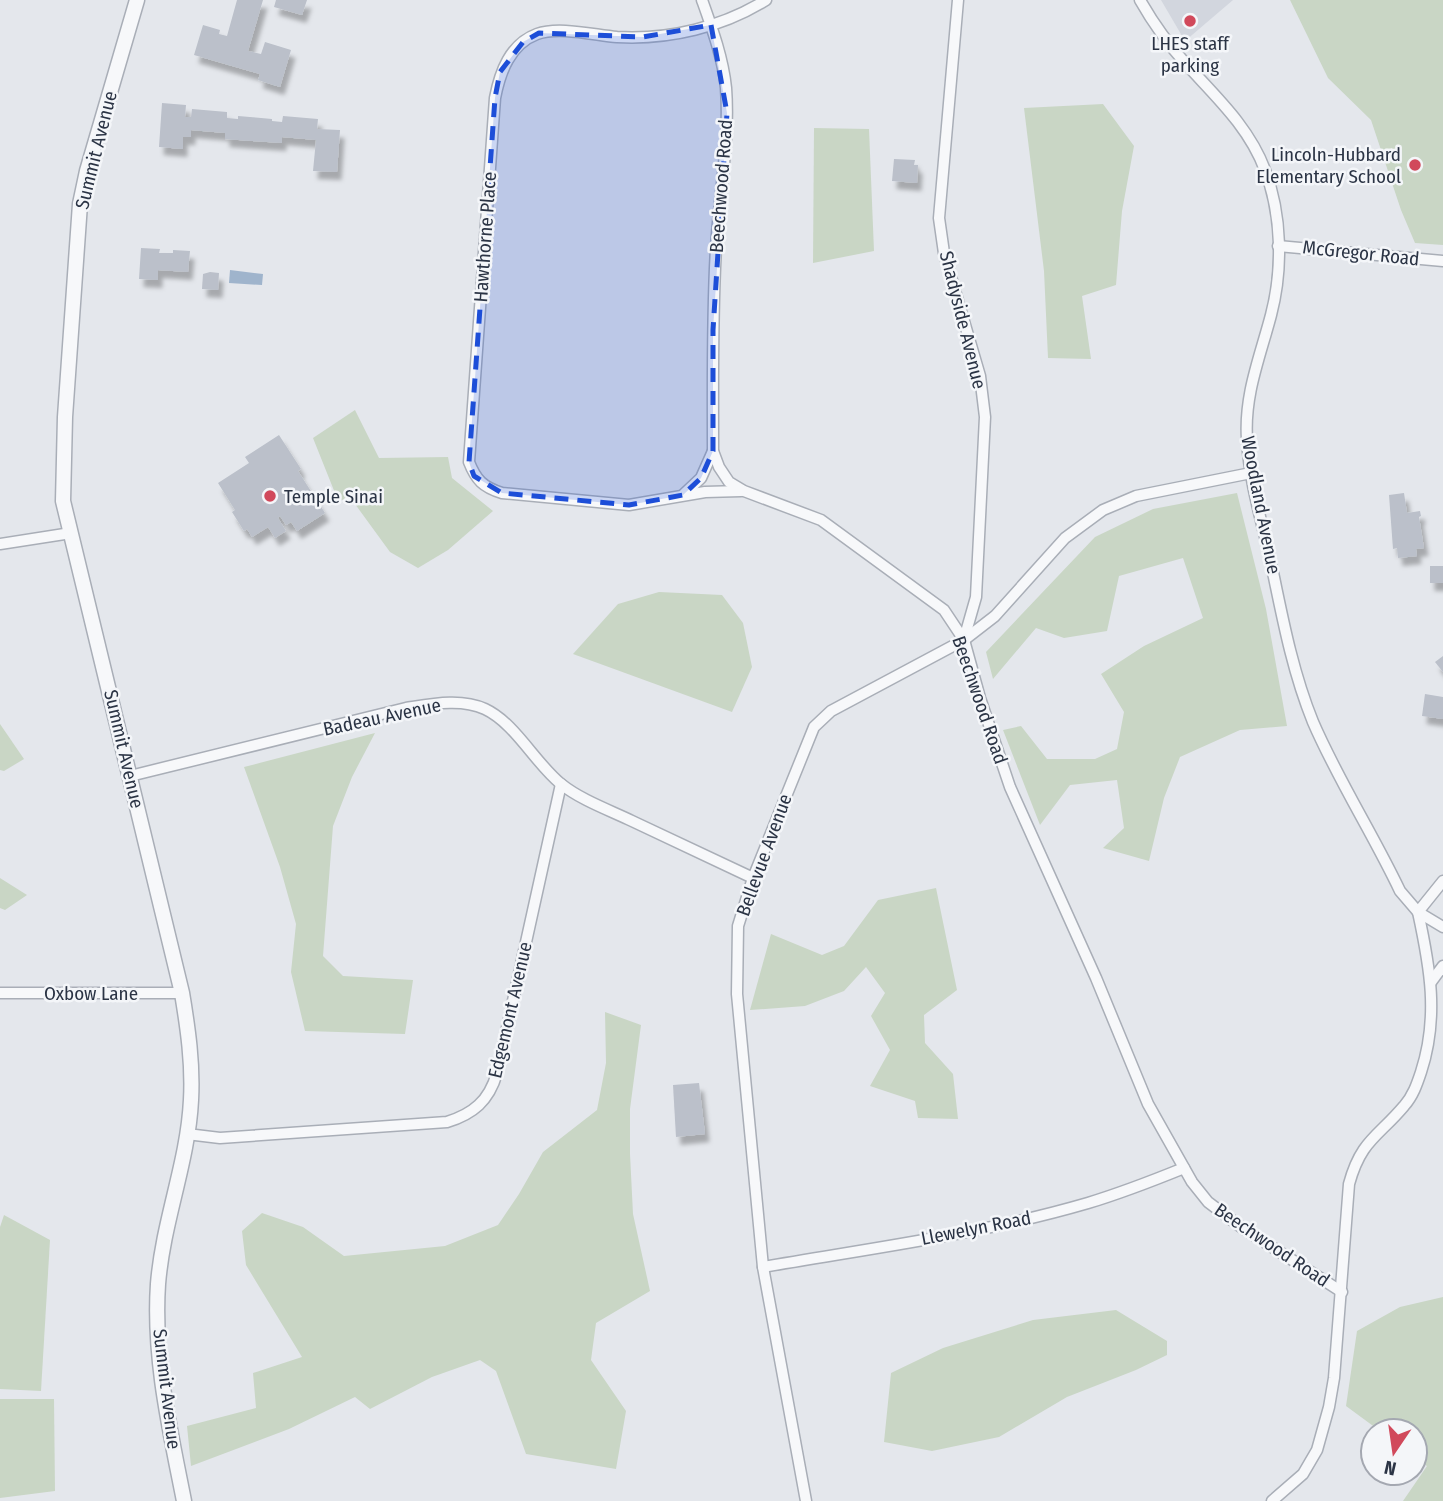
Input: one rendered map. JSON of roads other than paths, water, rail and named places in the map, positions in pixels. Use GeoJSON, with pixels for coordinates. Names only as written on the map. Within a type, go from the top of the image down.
{"type":"FeatureCollection","features":[{"type":"Feature","properties":{"kind":"street","name":"Summit Avenue"},"geometry":{"type":"LineString","coordinates":[[136,0],[80,204],[63,454],[63,501],[182,993],[191,1065],[187,1134],[165,1231],[158,1285],[159,1347],[164,1397],[184,1501]]}},
{"type":"Feature","properties":{"kind":"street","name":"Beechwood Road"},"geometry":{"type":"LineString","coordinates":[[702,0],[726,85],[727,113],[715,274],[713,451],[719,467],[729,482],[744,491],[821,520],[944,610],[964,640],[1010,787],[1096,978],[1148,1104],[1184,1168],[1208,1202],[1241,1227],[1342,1292]]}},
{"type":"Feature","properties":{"kind":"street","name":"Hawthorne Place"},"geometry":{"type":"LineString","coordinates":[[744,491],[684,495],[629,505],[502,494],[486,488],[474,477],[469,462],[495,98],[500,72],[523,41],[539,33],[573,32],[643,37],[695,31],[729,19],[766,0]]}},
{"type":"Feature","properties":{"kind":"street","name":"Shadyside Avenue"},"geometry":{"type":"LineString","coordinates":[[958,0],[939,218],[944,253],[980,376],[985,416],[976,597],[964,640]]}},
{"type":"Feature","properties":{"kind":"street","name":"Woodland Avenue"},"geometry":{"type":"LineString","coordinates":[[1140,0],[1170,45],[1243,128],[1268,180],[1275,204],[1277,289],[1250,387],[1246,416],[1251,474],[1301,690],[1314,724],[1400,891],[1418,912],[1443,927]]}},
{"type":"Feature","properties":{"kind":"street","name":"McGregor Road"},"geometry":{"type":"LineString","coordinates":[[1278,246],[1443,261]]}},
{"type":"Feature","properties":{"kind":"street"},"geometry":{"type":"LineString","coordinates":[[684,495],[701,478],[713,451]]}},
{"type":"Feature","properties":{"kind":"street","name":"Bellevue Avenue"},"geometry":{"type":"LineString","coordinates":[[806,1501],[763,1268],[737,994],[738,926],[752,878],[814,727],[831,710],[964,640],[1008,605],[1065,538],[1103,510],[1144,494],[1251,474]]}},
{"type":"Feature","properties":{"kind":"street"},"geometry":{"type":"LineString","coordinates":[[0,544],[71,533]]}},
{"type":"Feature","properties":{"kind":"street","name":"Badeau Avenue"},"geometry":{"type":"LineString","coordinates":[[130,776],[406,708],[457,703],[476,705],[495,715],[561,784],[600,806],[752,878]]}},
{"type":"Feature","properties":{"kind":"street","name":"Edgemont Avenue"},"geometry":{"type":"LineString","coordinates":[[187,1134],[220,1138],[447,1122],[466,1116],[476,1109],[487,1097],[497,1073],[561,784]]}},
{"type":"Feature","properties":{"kind":"street"},"geometry":{"type":"LineString","coordinates":[[1272,1501],[1303,1474],[1317,1450],[1329,1408],[1342,1292],[1349,1184],[1355,1162],[1365,1146],[1406,1104],[1415,1089],[1432,1027],[1431,982],[1418,912],[1443,881]]}},
{"type":"Feature","properties":{"kind":"street"},"geometry":{"type":"LineString","coordinates":[[1431,982],[1443,967]]}},
{"type":"Feature","properties":{"kind":"street","name":"Oxbow Lane"},"geometry":{"type":"LineString","coordinates":[[0,993],[182,993]]}},
{"type":"Feature","properties":{"kind":"street","name":"Llewelyn Road"},"geometry":{"type":"LineString","coordinates":[[763,1268],[958,1234],[1032,1217],[1128,1190],[1184,1168]]}},
{"type":"Feature","properties":{"kind":"water"},"geometry":{"type":"Polygon","coordinates":[[[230,270],[263,274],[262,285],[229,283],[230,270]]]}},
{"type":"Feature","properties":{"kind":"place","name":"LHES staff parking"},"geometry":{"type":"Point","coordinates":[1190,21]}},
{"type":"Feature","properties":{"kind":"place","name":"Lincoln-Hubbard Elementary School"},"geometry":{"type":"Point","coordinates":[1415,165]}},
{"type":"Feature","properties":{"kind":"place","name":"Temple Sinai"},"geometry":{"type":"Point","coordinates":[270,496]}}]}
